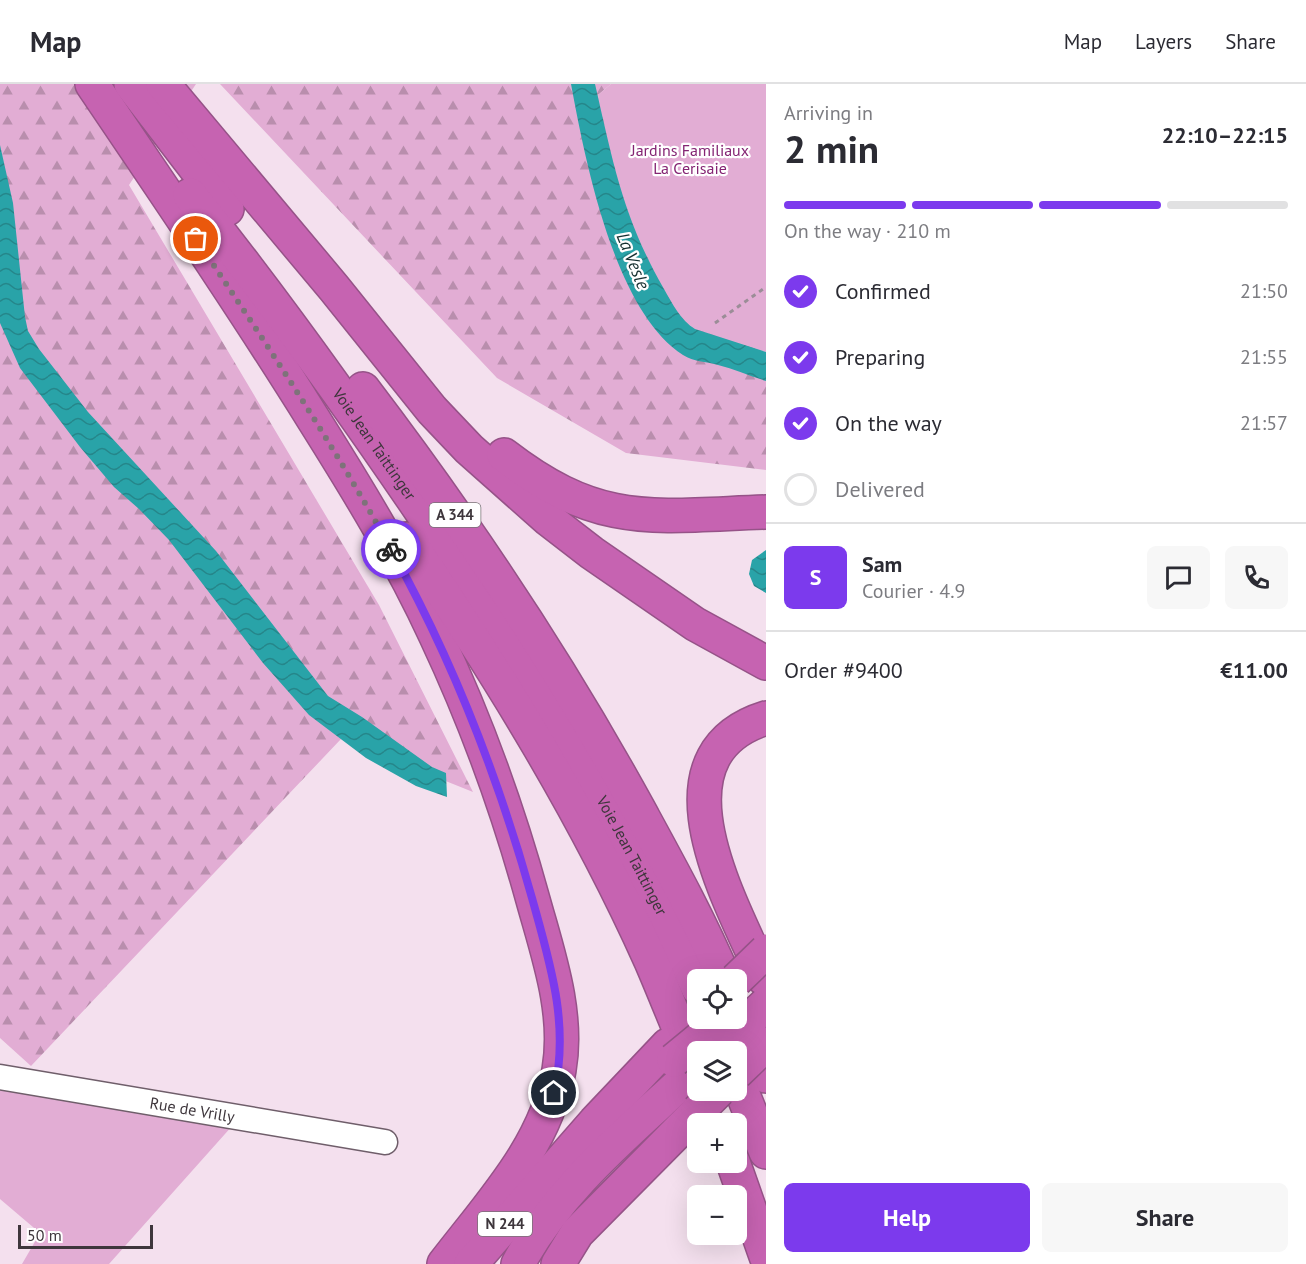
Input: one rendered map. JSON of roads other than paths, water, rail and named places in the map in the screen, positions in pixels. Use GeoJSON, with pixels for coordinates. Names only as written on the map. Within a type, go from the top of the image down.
{"type":"FeatureCollection","features":[{"type":"Feature","properties":{"kind":"highway"},"geometry":{"type":"LineString","coordinates":[[92,84],[274,355],[365,501],[408,580],[454,676],[501,795],[537,914],[560,1010],[559,1072],[541,1128],[511,1176],[444,1264]]}},
{"type":"Feature","properties":{"kind":"highway","name":"Voie Jean Taittinger"},"geometry":{"type":"LineString","coordinates":[[102,84],[234,250],[342,397],[494,618],[555,714],[608,806],[663,912],[689,969]]}},
{"type":"Feature","properties":{"kind":"highway","name":"Voie Jean Taittinger"},"geometry":{"type":"LineString","coordinates":[[131,84],[402,439],[524,616],[605,748],[667,861],[720,969]]}},
{"type":"Feature","properties":{"kind":"highway"},"geometry":{"type":"LineString","coordinates":[[163,84],[334,288],[432,410],[508,484],[592,553],[695,624],[766,663]]}},
{"type":"Feature","properties":{"kind":"highway"},"geometry":{"type":"LineString","coordinates":[[334,288],[486,441],[548,487],[588,505],[649,516],[766,512]]}},
{"type":"Feature","properties":{"kind":"highway"},"geometry":{"type":"LineString","coordinates":[[274,355],[400,529],[519,711],[573,807],[650,960],[687,1059]]}},
{"type":"Feature","properties":{"kind":"highway"},"geometry":{"type":"LineString","coordinates":[[747,998],[766,982],[713,858],[704,820],[703,803],[708,774],[720,749],[746,726],[766,718]]}},
{"type":"Feature","properties":{"kind":"highway"},"geometry":{"type":"LineString","coordinates":[[747,969],[766,951]]}},
{"type":"Feature","properties":{"kind":"highway"},"geometry":{"type":"LineString","coordinates":[[727,1041],[766,1004]]}},
{"type":"Feature","properties":{"kind":"highway"},"geometry":{"type":"LineString","coordinates":[[745,1029],[766,1076]]}},
{"type":"Feature","properties":{"kind":"highway"},"geometry":{"type":"LineString","coordinates":[[747,1064],[766,1044]]}},
{"type":"Feature","properties":{"kind":"highway","name":"N 244"},"geometry":{"type":"LineString","coordinates":[[471,1264],[539,1185],[687,1089]]}},
{"type":"Feature","properties":{"kind":"highway"},"geometry":{"type":"LineString","coordinates":[[518,1264],[536,1234],[577,1183],[687,1091]]}},
{"type":"Feature","properties":{"kind":"highway"},"geometry":{"type":"LineString","coordinates":[[558,1264],[577,1233],[687,1094]]}},
{"type":"Feature","properties":{"kind":"highway"},"geometry":{"type":"LineString","coordinates":[[746,1101],[766,1152]]}},
{"type":"Feature","properties":{"kind":"highway"},"geometry":{"type":"LineString","coordinates":[[737,1173],[766,1256]]}},
{"type":"Feature","properties":{"kind":"street","name":"Rue de Vrilly"},"geometry":{"type":"LineString","coordinates":[[0,1077],[385,1142]]}},
{"type":"Feature","properties":{"kind":"water","name":"La Vesle"},"geometry":{"type":"Polygon","coordinates":[[[571,84],[595,84],[614,164],[629,214],[650,263],[677,311],[695,329],[766,352],[766,381],[683,355],[659,334],[638,305],[606,231],[594,191],[571,84]]]}},
{"type":"Feature","properties":{"kind":"water"},"geometry":{"type":"Polygon","coordinates":[[[0,145],[13,203],[25,317],[28,331],[39,349],[88,412],[216,551],[328,696],[362,717],[432,767],[446,773],[447,797],[416,786],[366,758],[309,715],[263,663],[169,540],[114,487],[80,447],[20,368],[0,323],[0,145]]]}},
{"type":"Feature","properties":{"kind":"water"},"geometry":{"type":"Polygon","coordinates":[[[766,550],[766,593],[754,586],[749,574],[752,560],[766,550]]]}},
{"type":"Feature","properties":{"kind":"park label","name":"Jardins Familiaux La Cerisaie"},"geometry":{"type":"Point","coordinates":[690,159]}}]}
